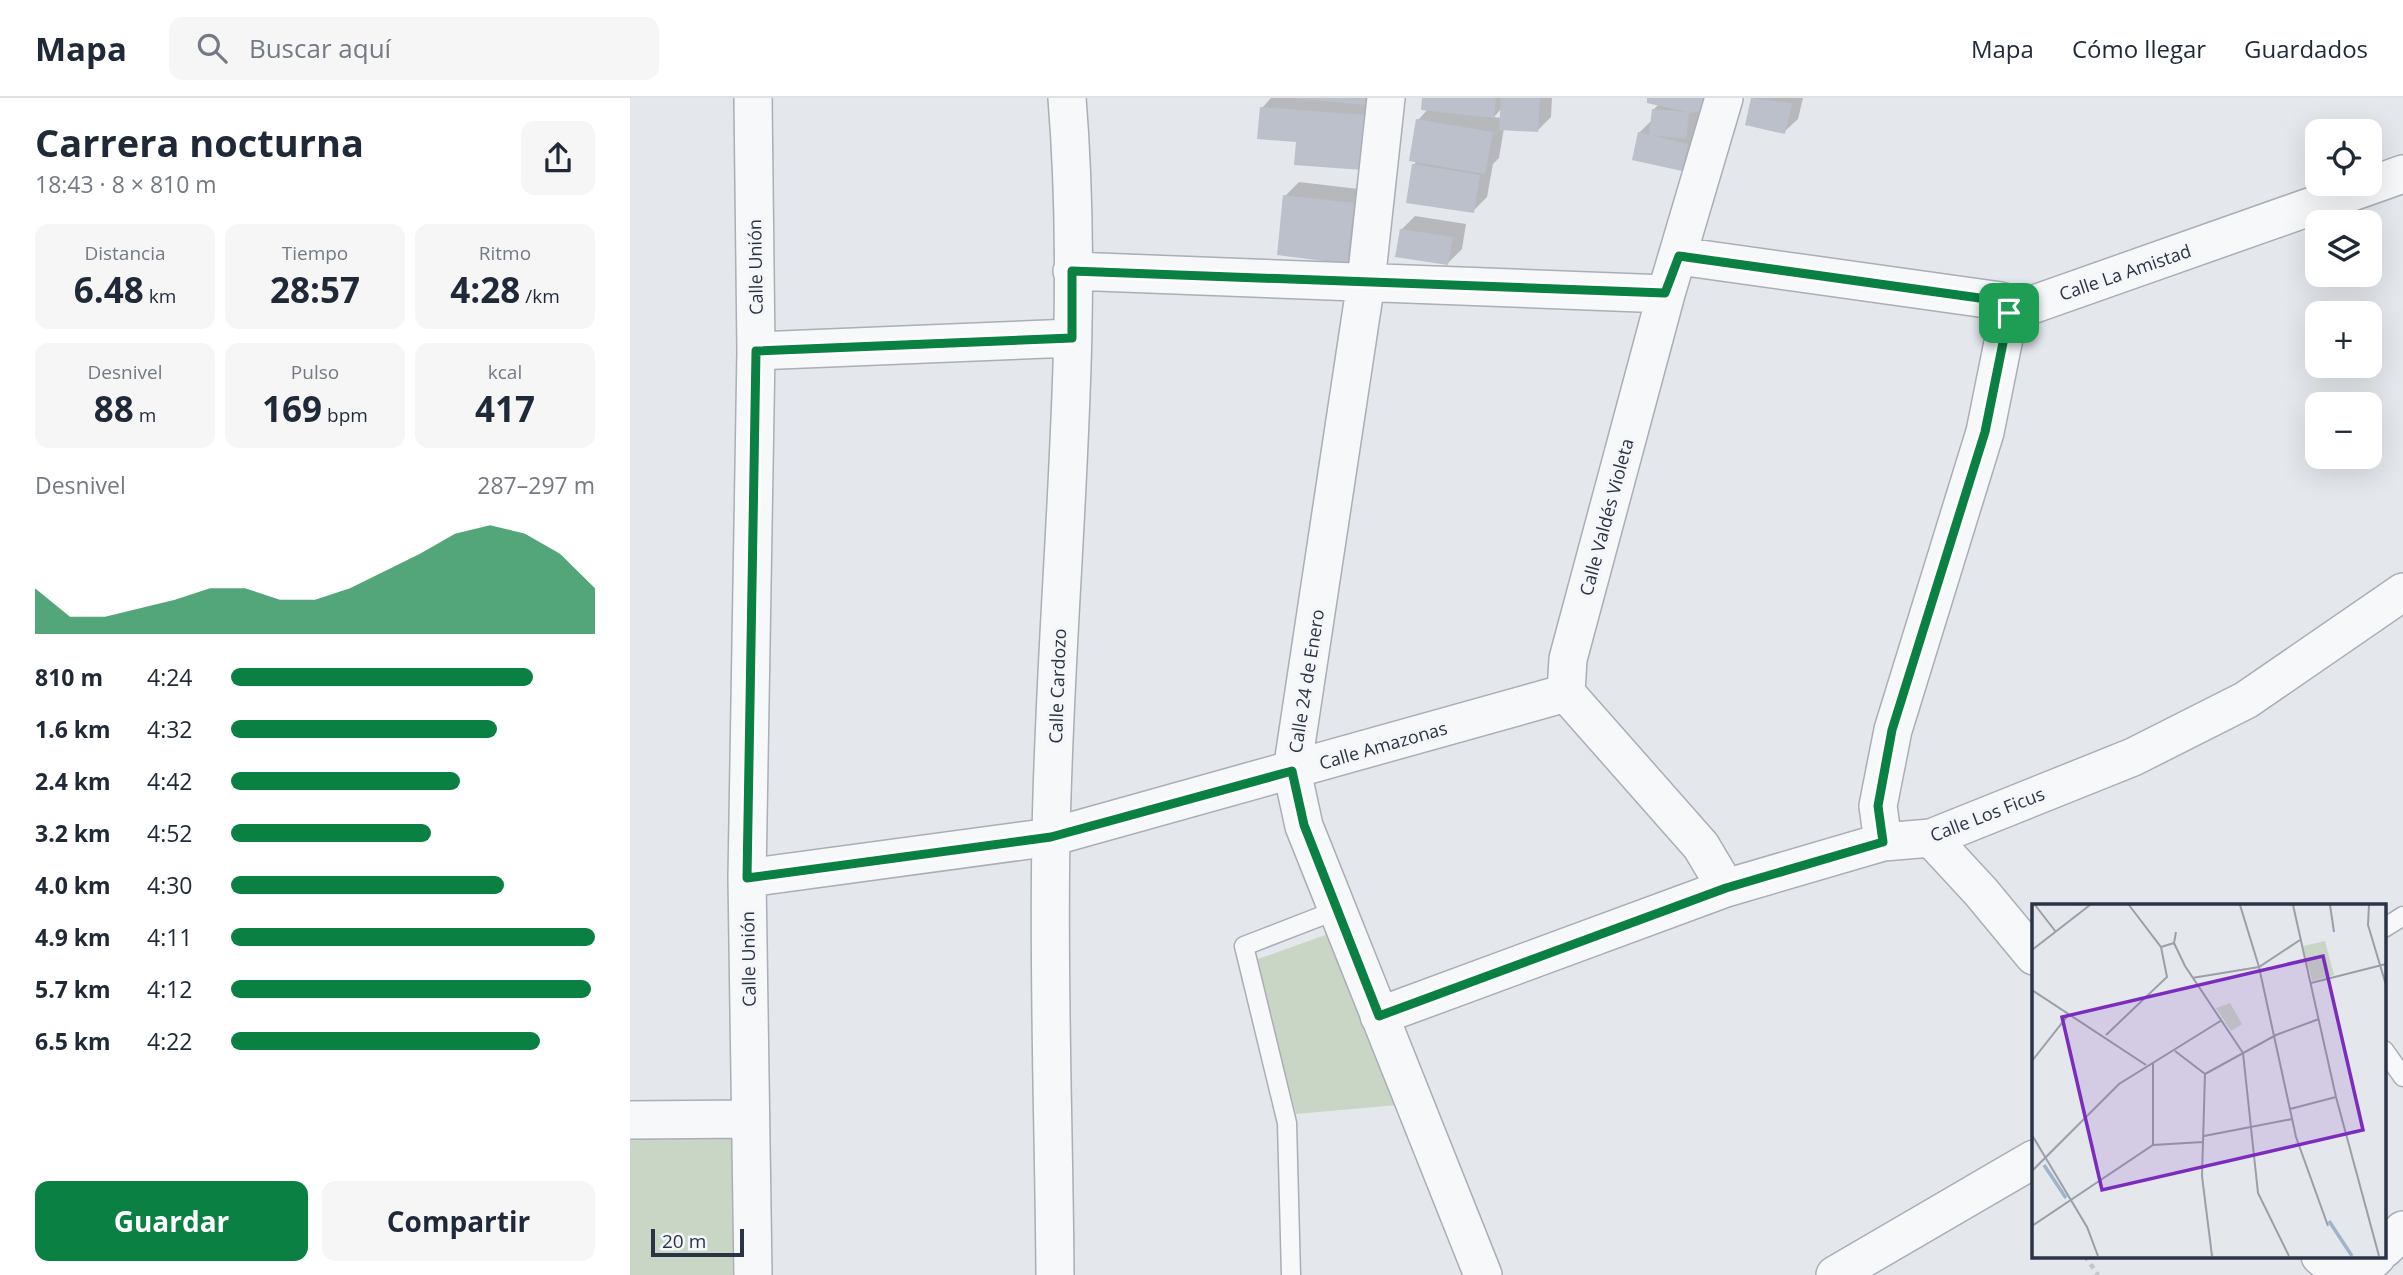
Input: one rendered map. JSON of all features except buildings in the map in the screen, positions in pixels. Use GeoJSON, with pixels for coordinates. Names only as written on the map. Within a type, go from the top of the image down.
{"type":"FeatureCollection","features":[{"type":"Feature","properties":{"kind":"street","name":"Calle Unión"},"geometry":{"type":"LineString","coordinates":[[753,98],[756,351],[747,878],[753,1275]]}},
{"type":"Feature","properties":{"kind":"street","name":"Calle Cardozo"},"geometry":{"type":"LineString","coordinates":[[1055,1275],[1051,837],[1072,338],[1072,153],[1067,98]]}},
{"type":"Feature","properties":{"kind":"street","name":"Calle 24 de Enero"},"geometry":{"type":"LineString","coordinates":[[1386,98],[1366,282],[1292,771],[1304,825],[1483,1275]]}},
{"type":"Feature","properties":{"kind":"street","name":"Calle Valdés Violeta"},"geometry":{"type":"LineString","coordinates":[[1566,693],[1568,659],[1665,293],[1679,256],[1724,98]]}},
{"type":"Feature","properties":{"kind":"street","name":"Calle La Amistad"},"geometry":{"type":"LineString","coordinates":[[2009,313],[2403,174]]}},
{"type":"Feature","properties":{"kind":"street"},"geometry":{"type":"LineString","coordinates":[[1679,256],[2001,301],[2009,313],[1985,432],[1892,730],[1878,806],[1883,842]]}},
{"type":"Feature","properties":{"kind":"street"},"geometry":{"type":"LineString","coordinates":[[1072,271],[1665,293]]}},
{"type":"Feature","properties":{"kind":"street"},"geometry":{"type":"LineString","coordinates":[[756,351],[1072,338]]}},
{"type":"Feature","properties":{"kind":"street","name":"Calle Los Ficus"},"geometry":{"type":"LineString","coordinates":[[1379,1016],[1726,888],[1883,842],[1931,838],[2133,757],[2246,700],[2403,592]]}},
{"type":"Feature","properties":{"kind":"street"},"geometry":{"type":"LineString","coordinates":[[1566,693],[1701,846],[1726,888]]}},
{"type":"Feature","properties":{"kind":"street","name":"Calle Amazonas"},"geometry":{"type":"LineString","coordinates":[[747,878],[1051,837],[1566,693]]}},
{"type":"Feature","properties":{"kind":"street"},"geometry":{"type":"LineString","coordinates":[[1931,838],[1982,892],[2032,954]]}},
{"type":"Feature","properties":{"kind":"street"},"geometry":{"type":"LineString","coordinates":[[630,1121],[750,1119]]}},
{"type":"Feature","properties":{"kind":"street"},"geometry":{"type":"LineString","coordinates":[[1835,1275],[2032,1160]]}},
{"type":"Feature","properties":{"kind":"street"},"geometry":{"type":"LineString","coordinates":[[2386,1247],[2403,1230]]}},
{"type":"Feature","properties":{"kind":"street"},"geometry":{"type":"LineString","coordinates":[[2322,1258],[2342,1275]]}},
{"type":"Feature","properties":{"kind":"street"},"geometry":{"type":"LineString","coordinates":[[2357,1275],[2375,1258]]}},
{"type":"Feature","properties":{"kind":"lane"},"geometry":{"type":"LineString","coordinates":[[1291,1275],[1287,1123],[1244,946],[1337,910]]}},
{"type":"Feature","properties":{"kind":"lane"},"geometry":{"type":"LineString","coordinates":[[2386,927],[2403,916]]}},
{"type":"Feature","properties":{"kind":"lane"},"geometry":{"type":"LineString","coordinates":[[2386,1053],[2403,1077]]}},
{"type":"Feature","properties":{"kind":"path"},"geometry":{"type":"LineString","coordinates":[[2086,1258],[2098,1275]]}},
{"type":"Feature","properties":{"kind":"green space"},"geometry":{"type":"Polygon","coordinates":[[[1331,933],[1397,1105],[1296,1114],[1255,960],[1331,933]]]}},
{"type":"Feature","properties":{"kind":"green space"},"geometry":{"type":"Polygon","coordinates":[[[740,1136],[742,1275],[630,1275],[630,1139],[740,1136]]]}},
{"type":"Feature","properties":{"kind":"route"},"geometry":{"type":"LineString","coordinates":[[1679,256],[2001,301],[2009,313],[1985,432],[1892,730],[1878,806],[1883,842],[1726,888],[1379,1016],[1304,825],[1292,771],[1051,837],[747,878],[756,351],[1072,338],[1072,271],[1665,293],[1679,256]]}}]}
